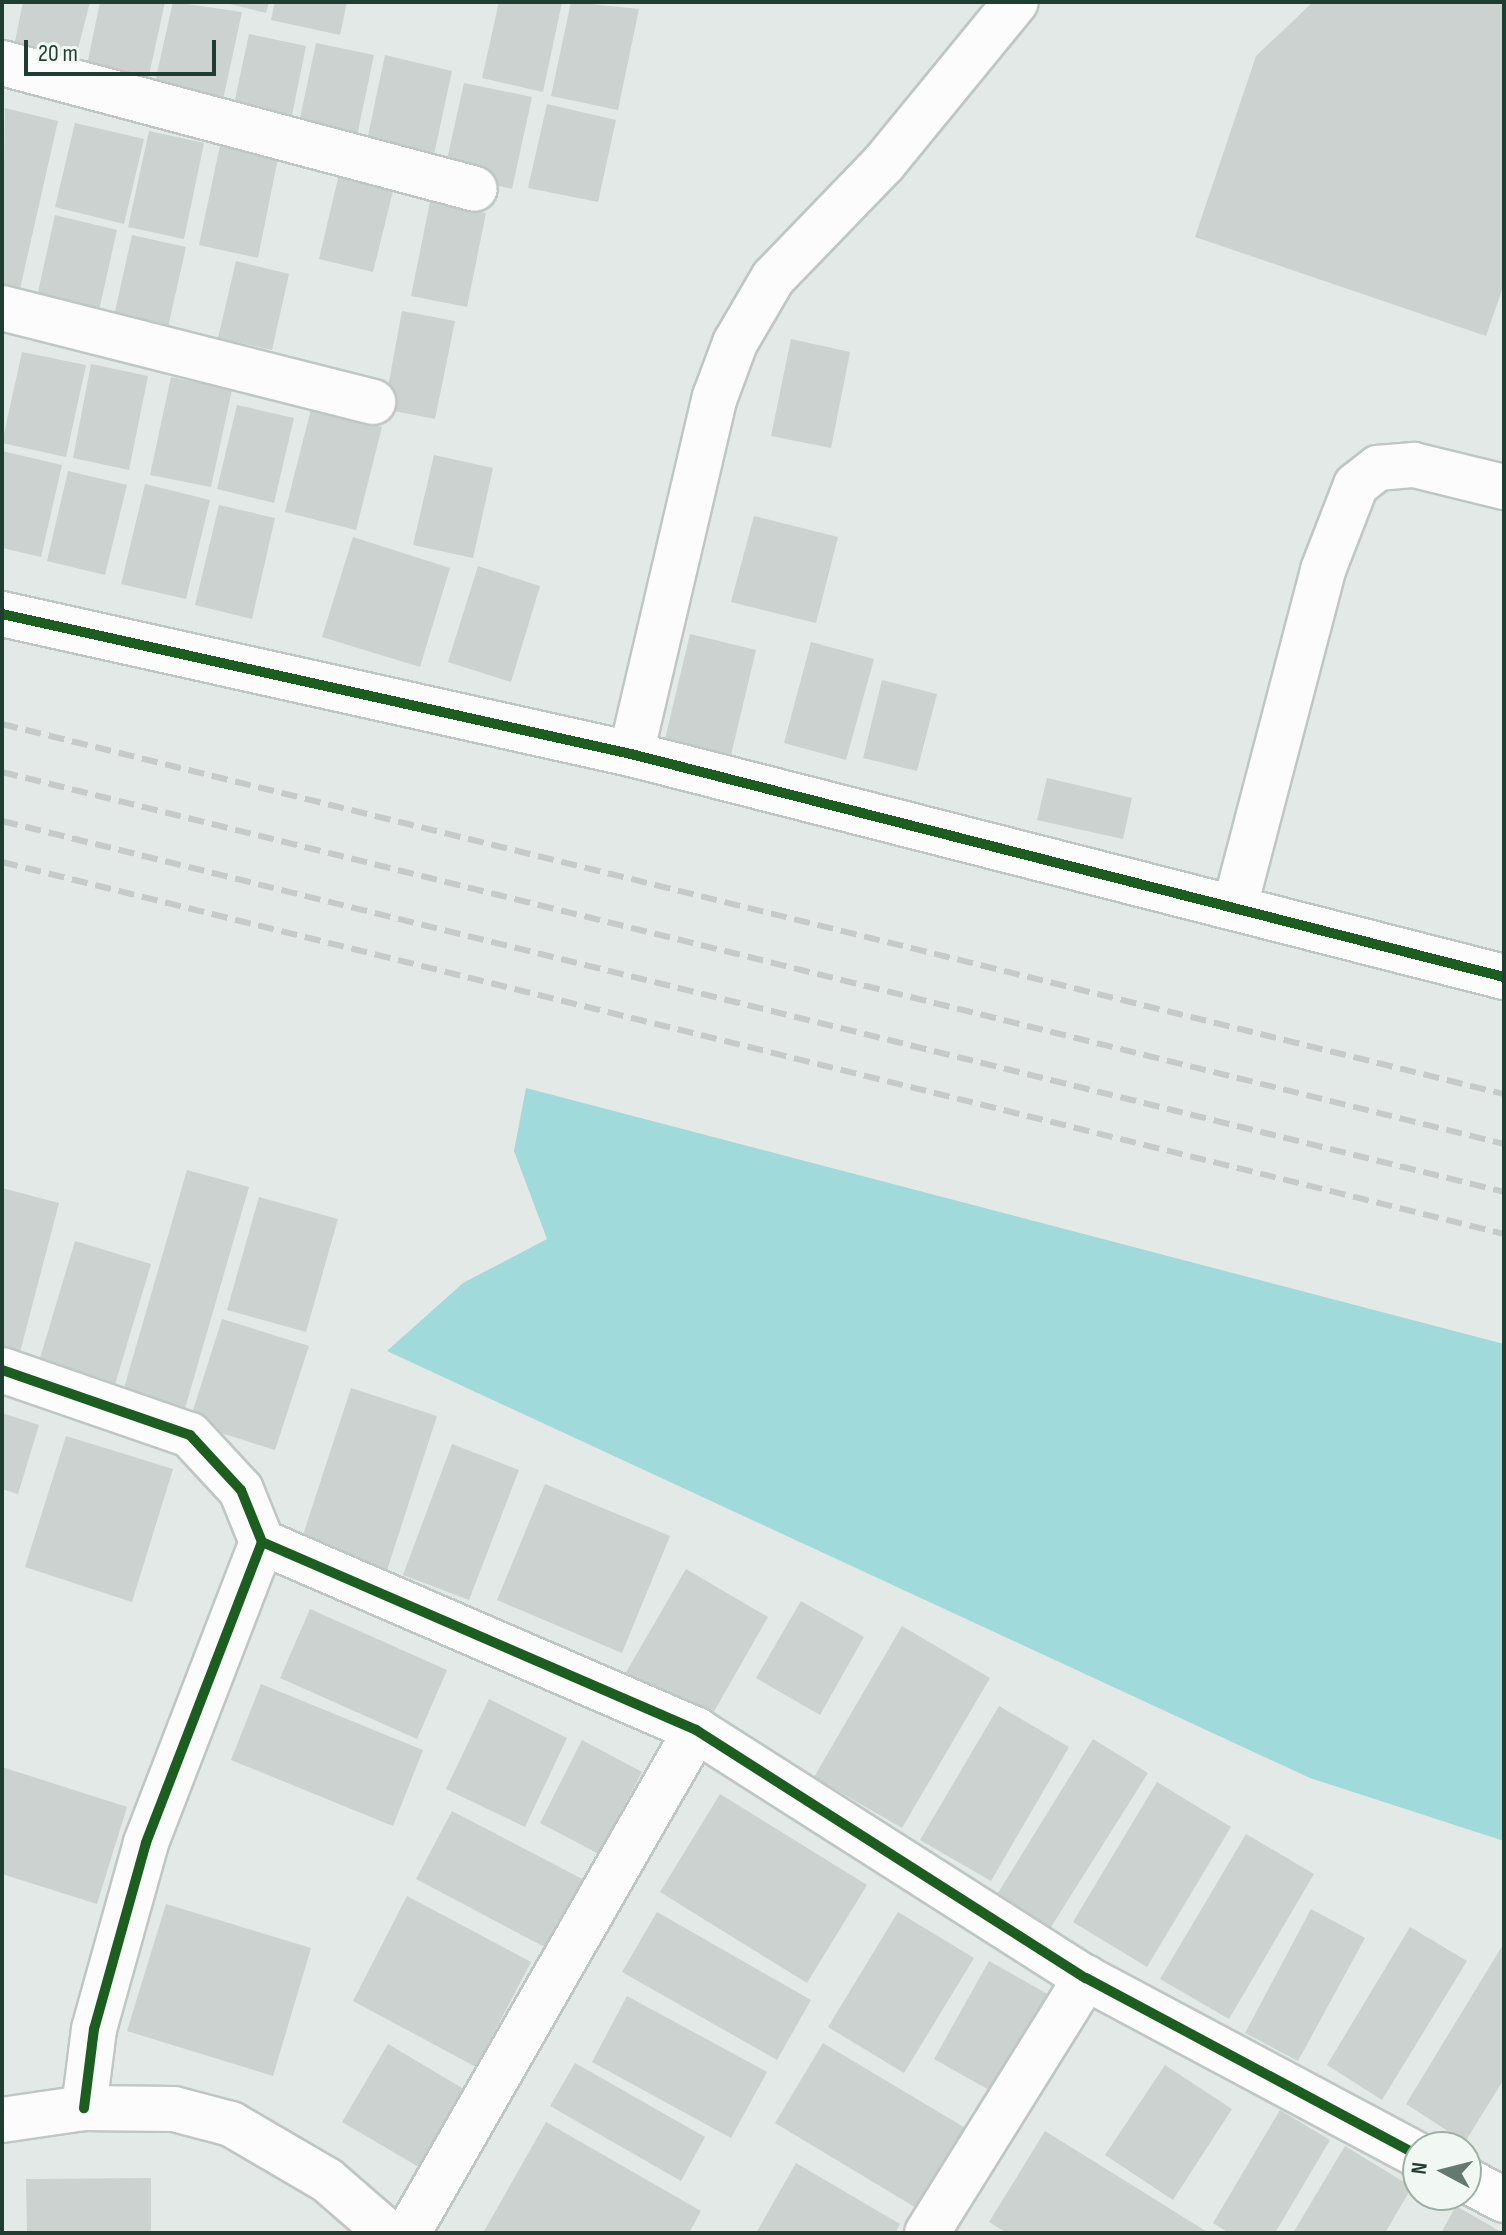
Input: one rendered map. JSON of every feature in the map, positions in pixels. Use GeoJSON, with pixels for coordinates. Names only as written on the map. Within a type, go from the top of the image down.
{"type":"FeatureCollection","features":[{"type":"Feature","properties":{"kind":"street"},"geometry":{"type":"LineString","coordinates":[[631,754],[711,411],[735,343],[782,268],[884,163],[1016,2]]}},
{"type":"Feature","properties":{"kind":"street"},"geometry":{"type":"LineString","coordinates":[[2,63],[475,189]]}},
{"type":"Feature","properties":{"kind":"street"},"geometry":{"type":"LineString","coordinates":[[2,308],[373,402]]}},
{"type":"Feature","properties":{"kind":"street"},"geometry":{"type":"LineString","coordinates":[[1235,906],[1323,570],[1356,485],[1378,468],[1414,465],[1504,487]]}},
{"type":"Feature","properties":{"kind":"street"},"geometry":{"type":"LineString","coordinates":[[2,614],[631,754],[1504,977]]}},
{"type":"Feature","properties":{"kind":"street"},"geometry":{"type":"LineString","coordinates":[[2,1370],[190,1435],[241,1490],[262,1542],[146,1843],[94,2029],[84,2108]]}},
{"type":"Feature","properties":{"kind":"street"},"geometry":{"type":"LineString","coordinates":[[262,1542],[696,1730],[1086,1978],[1402,2146]]}},
{"type":"Feature","properties":{"kind":"street"},"geometry":{"type":"LineString","coordinates":[[408,2233],[696,1730]]}},
{"type":"Feature","properties":{"kind":"street"},"geometry":{"type":"LineString","coordinates":[[927,2233],[1086,1978]]}},
{"type":"Feature","properties":{"kind":"street"},"geometry":{"type":"LineString","coordinates":[[2,2120],[84,2108],[174,2109],[231,2124],[327,2180],[388,2233]]}},
{"type":"Feature","properties":{"kind":"street"},"geometry":{"type":"LineString","coordinates":[[1482,2188],[1504,2200]]}},
{"type":"Feature","properties":{"kind":"water"},"geometry":{"type":"Polygon","coordinates":[[[526,1088],[1504,1344],[1504,1841],[1310,1778],[387,1351],[463,1283],[547,1239],[514,1151],[526,1088]]]}},
{"type":"Feature","properties":{"kind":"building"},"geometry":{"type":"Polygon","coordinates":[[[23,2],[90,2],[72,72],[12,56],[23,2]]]}},
{"type":"Feature","properties":{"kind":"building"},"geometry":{"type":"Polygon","coordinates":[[[100,2],[165,2],[146,89],[85,75],[100,2]]]}},
{"type":"Feature","properties":{"kind":"building"},"geometry":{"type":"Polygon","coordinates":[[[173,2],[242,12],[221,109],[152,95],[173,2]]]}},
{"type":"Feature","properties":{"kind":"building"},"geometry":{"type":"Polygon","coordinates":[[[222,2],[269,2],[266,13],[222,2]]]}},
{"type":"Feature","properties":{"kind":"building"},"geometry":{"type":"Polygon","coordinates":[[[275,2],[347,2],[340,35],[271,20],[275,2]]]}},
{"type":"Feature","properties":{"kind":"building"},"geometry":{"type":"Polygon","coordinates":[[[499,2],[562,2],[543,92],[482,78],[499,2]]]}},
{"type":"Feature","properties":{"kind":"building"},"geometry":{"type":"Polygon","coordinates":[[[571,2],[639,9],[618,110],[551,96],[571,2]]]}},
{"type":"Feature","properties":{"kind":"building"},"geometry":{"type":"Polygon","coordinates":[[[1313,2],[1504,2],[1504,284],[1486,336],[1195,237],[1256,56],[1313,2]]]}},
{"type":"Feature","properties":{"kind":"building"},"geometry":{"type":"Polygon","coordinates":[[[249,34],[306,46],[290,125],[232,113],[249,34]]]}},
{"type":"Feature","properties":{"kind":"building"},"geometry":{"type":"Polygon","coordinates":[[[316,43],[374,55],[355,145],[297,132],[316,43]]]}},
{"type":"Feature","properties":{"kind":"building"},"geometry":{"type":"Polygon","coordinates":[[[385,55],[452,71],[432,164],[365,150],[385,55]]]}},
{"type":"Feature","properties":{"kind":"building"},"geometry":{"type":"Polygon","coordinates":[[[464,83],[532,97],[512,189],[444,173],[464,83]]]}},
{"type":"Feature","properties":{"kind":"building"},"geometry":{"type":"Polygon","coordinates":[[[547,104],[616,120],[598,202],[528,188],[547,104]]]}},
{"type":"Feature","properties":{"kind":"building"},"geometry":{"type":"Polygon","coordinates":[[[5,108],[58,121],[20,289],[2,284],[5,108]]]}},
{"type":"Feature","properties":{"kind":"building"},"geometry":{"type":"Polygon","coordinates":[[[75,123],[144,139],[124,224],[55,207],[75,123]]]}},
{"type":"Feature","properties":{"kind":"building"},"geometry":{"type":"Polygon","coordinates":[[[149,131],[204,143],[184,239],[128,227],[149,131]]]}},
{"type":"Feature","properties":{"kind":"building"},"geometry":{"type":"Polygon","coordinates":[[[223,131],[281,143],[258,258],[199,245],[223,131]]]}},
{"type":"Feature","properties":{"kind":"building"},"geometry":{"type":"Polygon","coordinates":[[[339,174],[394,187],[373,272],[319,259],[339,174]]]}},
{"type":"Feature","properties":{"kind":"building"},"geometry":{"type":"Polygon","coordinates":[[[430,202],[486,213],[467,307],[411,296],[430,202]]]}},
{"type":"Feature","properties":{"kind":"building"},"geometry":{"type":"Polygon","coordinates":[[[55,215],[117,230],[98,315],[36,301],[55,215]]]}},
{"type":"Feature","properties":{"kind":"building"},"geometry":{"type":"Polygon","coordinates":[[[132,235],[186,247],[166,336],[112,325],[132,235]]]}},
{"type":"Feature","properties":{"kind":"building"},"geometry":{"type":"Polygon","coordinates":[[[236,261],[289,274],[272,350],[218,338],[236,261]]]}},
{"type":"Feature","properties":{"kind":"building"},"geometry":{"type":"Polygon","coordinates":[[[402,311],[455,321],[435,419],[384,409],[402,311]]]}},
{"type":"Feature","properties":{"kind":"building"},"geometry":{"type":"Polygon","coordinates":[[[791,339],[850,352],[831,448],[771,436],[791,339]]]}},
{"type":"Feature","properties":{"kind":"building"},"geometry":{"type":"Polygon","coordinates":[[[22,352],[86,365],[66,457],[2,443],[22,352]]]}},
{"type":"Feature","properties":{"kind":"building"},"geometry":{"type":"Polygon","coordinates":[[[91,364],[148,376],[129,470],[73,458],[91,364]]]}},
{"type":"Feature","properties":{"kind":"building"},"geometry":{"type":"Polygon","coordinates":[[[171,377],[232,390],[211,487],[150,475],[171,377]]]}},
{"type":"Feature","properties":{"kind":"building"},"geometry":{"type":"Polygon","coordinates":[[[237,405],[294,418],[274,503],[217,489],[237,405]]]}},
{"type":"Feature","properties":{"kind":"building"},"geometry":{"type":"Polygon","coordinates":[[[311,409],[382,427],[356,530],[285,512],[311,409]]]}},
{"type":"Feature","properties":{"kind":"building"},"geometry":{"type":"Polygon","coordinates":[[[2,451],[62,465],[41,557],[2,548],[2,451]]]}},
{"type":"Feature","properties":{"kind":"building"},"geometry":{"type":"Polygon","coordinates":[[[434,455],[493,468],[473,558],[413,545],[434,455]]]}},
{"type":"Feature","properties":{"kind":"building"},"geometry":{"type":"Polygon","coordinates":[[[68,471],[127,485],[105,575],[47,561],[68,471]]]}},
{"type":"Feature","properties":{"kind":"building"},"geometry":{"type":"Polygon","coordinates":[[[145,484],[210,500],[186,599],[121,584],[145,484]]]}},
{"type":"Feature","properties":{"kind":"building"},"geometry":{"type":"Polygon","coordinates":[[[219,505],[275,518],[252,619],[195,605],[219,505]]]}},
{"type":"Feature","properties":{"kind":"building"},"geometry":{"type":"Polygon","coordinates":[[[754,516],[838,537],[816,623],[731,602],[754,516]]]}},
{"type":"Feature","properties":{"kind":"building"},"geometry":{"type":"Polygon","coordinates":[[[353,537],[450,568],[420,667],[322,637],[353,537]]]}},
{"type":"Feature","properties":{"kind":"building"},"geometry":{"type":"Polygon","coordinates":[[[478,566],[540,586],[511,682],[448,662],[478,566]]]}},
{"type":"Feature","properties":{"kind":"building"},"geometry":{"type":"Polygon","coordinates":[[[690,634],[756,650],[731,755],[665,739],[690,634]]]}},
{"type":"Feature","properties":{"kind":"building"},"geometry":{"type":"Polygon","coordinates":[[[811,642],[874,659],[846,760],[784,743],[811,642]]]}},
{"type":"Feature","properties":{"kind":"building"},"geometry":{"type":"Polygon","coordinates":[[[882,680],[937,694],[917,771],[863,758],[882,680]]]}},
{"type":"Feature","properties":{"kind":"building"},"geometry":{"type":"Polygon","coordinates":[[[1047,778],[1132,798],[1123,839],[1037,820],[1047,778]]]}},
{"type":"Feature","properties":{"kind":"building"},"geometry":{"type":"Polygon","coordinates":[[[187,1170],[249,1187],[182,1419],[120,1402],[187,1170]]]}},
{"type":"Feature","properties":{"kind":"building"},"geometry":{"type":"Polygon","coordinates":[[[2,1188],[59,1203],[19,1356],[2,1352],[2,1188]]]}},
{"type":"Feature","properties":{"kind":"building"},"geometry":{"type":"Polygon","coordinates":[[[259,1197],[338,1219],[306,1332],[227,1310],[259,1197]]]}},
{"type":"Feature","properties":{"kind":"building"},"geometry":{"type":"Polygon","coordinates":[[[75,1241],[151,1264],[114,1388],[38,1365],[75,1241]]]}},
{"type":"Feature","properties":{"kind":"building"},"geometry":{"type":"Polygon","coordinates":[[[222,1319],[309,1346],[275,1450],[189,1423],[222,1319]]]}},
{"type":"Feature","properties":{"kind":"building"},"geometry":{"type":"Polygon","coordinates":[[[351,1388],[437,1416],[387,1570],[301,1541],[351,1388]]]}},
{"type":"Feature","properties":{"kind":"building"},"geometry":{"type":"Polygon","coordinates":[[[2,1413],[39,1425],[18,1494],[2,1489],[2,1413]]]}},
{"type":"Feature","properties":{"kind":"building"},"geometry":{"type":"Polygon","coordinates":[[[66,1436],[173,1469],[132,1602],[25,1567],[66,1436]]]}},
{"type":"Feature","properties":{"kind":"building"},"geometry":{"type":"Polygon","coordinates":[[[452,1444],[519,1470],[469,1600],[403,1575],[452,1444]]]}},
{"type":"Feature","properties":{"kind":"building"},"geometry":{"type":"Polygon","coordinates":[[[545,1484],[670,1536],[622,1653],[497,1600],[545,1484]]]}},
{"type":"Feature","properties":{"kind":"building"},"geometry":{"type":"Polygon","coordinates":[[[686,1569],[768,1617],[708,1722],[625,1674],[686,1569]]]}},
{"type":"Feature","properties":{"kind":"building"},"geometry":{"type":"Polygon","coordinates":[[[801,1601],[864,1637],[820,1715],[756,1678],[801,1601]]]}},
{"type":"Feature","properties":{"kind":"building"},"geometry":{"type":"Polygon","coordinates":[[[310,1609],[447,1670],[417,1739],[280,1678],[310,1609]]]}},
{"type":"Feature","properties":{"kind":"building"},"geometry":{"type":"Polygon","coordinates":[[[902,1626],[990,1678],[902,1828],[814,1777],[902,1626]]]}},
{"type":"Feature","properties":{"kind":"building"},"geometry":{"type":"Polygon","coordinates":[[[261,1684],[423,1750],[393,1826],[231,1760],[261,1684]]]}},
{"type":"Feature","properties":{"kind":"building"},"geometry":{"type":"Polygon","coordinates":[[[489,1699],[567,1738],[525,1827],[446,1789],[489,1699]]]}},
{"type":"Feature","properties":{"kind":"building"},"geometry":{"type":"Polygon","coordinates":[[[999,1706],[1069,1747],[991,1881],[920,1840],[999,1706]]]}},
{"type":"Feature","properties":{"kind":"building"},"geometry":{"type":"Polygon","coordinates":[[[1093,1739],[1148,1773],[1046,1935],[993,1901],[1093,1739]]]}},
{"type":"Feature","properties":{"kind":"building"},"geometry":{"type":"Polygon","coordinates":[[[582,1740],[642,1772],[599,1854],[540,1823],[582,1740]]]}},
{"type":"Feature","properties":{"kind":"building"},"geometry":{"type":"Polygon","coordinates":[[[2,1767],[127,1807],[97,1904],[2,1874],[2,1767]]]}},
{"type":"Feature","properties":{"kind":"building"},"geometry":{"type":"Polygon","coordinates":[[[1157,1782],[1231,1827],[1147,1967],[1073,1922],[1157,1782]]]}},
{"type":"Feature","properties":{"kind":"building"},"geometry":{"type":"Polygon","coordinates":[[[720,1794],[867,1885],[807,1983],[660,1892],[720,1794]]]}},
{"type":"Feature","properties":{"kind":"building"},"geometry":{"type":"Polygon","coordinates":[[[452,1811],[592,1884],[556,1953],[416,1879],[452,1811]]]}},
{"type":"Feature","properties":{"kind":"building"},"geometry":{"type":"Polygon","coordinates":[[[1246,1834],[1314,1874],[1229,2019],[1160,1979],[1246,1834]]]}},
{"type":"Feature","properties":{"kind":"building"},"geometry":{"type":"Polygon","coordinates":[[[407,1896],[531,1962],[476,2067],[353,2001],[407,1896]]]}},
{"type":"Feature","properties":{"kind":"building"},"geometry":{"type":"Polygon","coordinates":[[[166,1904],[311,1948],[273,2076],[127,2031],[166,1904]]]}},
{"type":"Feature","properties":{"kind":"building"},"geometry":{"type":"Polygon","coordinates":[[[1311,1909],[1365,1938],[1298,2061],[1245,2033],[1311,1909]]]}},
{"type":"Feature","properties":{"kind":"building"},"geometry":{"type":"Polygon","coordinates":[[[657,1912],[811,2000],[777,2060],[622,1972],[657,1912]]]}},
{"type":"Feature","properties":{"kind":"building"},"geometry":{"type":"Polygon","coordinates":[[[898,1912],[974,1958],[904,2073],[828,2027],[898,1912]]]}},
{"type":"Feature","properties":{"kind":"building"},"geometry":{"type":"Polygon","coordinates":[[[1410,1927],[1467,1961],[1382,2100],[1327,2065],[1410,1927]]]}},
{"type":"Feature","properties":{"kind":"building"},"geometry":{"type":"Polygon","coordinates":[[[1504,1943],[1504,2079],[1472,2131],[1448,2131],[1406,2104],[1504,1943]]]}},
{"type":"Feature","properties":{"kind":"building"},"geometry":{"type":"Polygon","coordinates":[[[989,1961],[1053,1997],[998,2095],[934,2059],[989,1961]]]}},
{"type":"Feature","properties":{"kind":"building"},"geometry":{"type":"Polygon","coordinates":[[[627,1996],[767,2072],[731,2138],[592,2062],[627,1996]]]}},
{"type":"Feature","properties":{"kind":"building"},"geometry":{"type":"Polygon","coordinates":[[[823,2043],[967,2129],[918,2209],[775,2123],[823,2043]]]}},
{"type":"Feature","properties":{"kind":"building"},"geometry":{"type":"Polygon","coordinates":[[[388,2044],[474,2095],[429,2173],[342,2122],[388,2044]]]}},
{"type":"Feature","properties":{"kind":"building"},"geometry":{"type":"Polygon","coordinates":[[[575,2063],[705,2137],[681,2181],[550,2106],[575,2063]]]}},
{"type":"Feature","properties":{"kind":"building"},"geometry":{"type":"Polygon","coordinates":[[[1165,2065],[1232,2109],[1173,2200],[1105,2155],[1165,2065]]]}},
{"type":"Feature","properties":{"kind":"building"},"geometry":{"type":"Polygon","coordinates":[[[1280,2110],[1330,2140],[1275,2233],[1229,2233],[1213,2223],[1280,2110]]]}},
{"type":"Feature","properties":{"kind":"building"},"geometry":{"type":"Polygon","coordinates":[[[546,2122],[701,2211],[689,2233],[483,2233],[546,2122]]]}},
{"type":"Feature","properties":{"kind":"building"},"geometry":{"type":"Polygon","coordinates":[[[1045,2131],[1209,2233],[1007,2233],[989,2222],[1045,2131]]]}},
{"type":"Feature","properties":{"kind":"building"},"geometry":{"type":"Polygon","coordinates":[[[1345,2146],[1402,2181],[1402,2204],[1385,2233],[1293,2233],[1345,2146]]]}},
{"type":"Feature","properties":{"kind":"building"},"geometry":{"type":"Polygon","coordinates":[[[796,2163],[900,2224],[895,2233],[756,2233],[796,2163]]]}},
{"type":"Feature","properties":{"kind":"building"},"geometry":{"type":"Polygon","coordinates":[[[151,2178],[151,2233],[27,2233],[26,2179],[151,2178]]]}},
{"type":"Feature","properties":{"kind":"building"},"geometry":{"type":"Polygon","coordinates":[[[1453,2211],[1465,2211],[1503,2233],[1441,2233],[1453,2211]]]}},
{"type":"Feature","properties":{"kind":"railway"},"geometry":{"type":"LineString","coordinates":[[2,724],[1504,1094]]}},
{"type":"Feature","properties":{"kind":"railway"},"geometry":{"type":"LineString","coordinates":[[2,772],[1504,1144]]}},
{"type":"Feature","properties":{"kind":"railway"},"geometry":{"type":"LineString","coordinates":[[2,821],[1504,1192]]}},
{"type":"Feature","properties":{"kind":"railway"},"geometry":{"type":"LineString","coordinates":[[2,862],[1504,1234]]}},
{"type":"Feature","properties":{"kind":"cycle path"},"geometry":{"type":"LineString","coordinates":[[2,614],[631,754],[1504,977]]}},
{"type":"Feature","properties":{"kind":"cycle path"},"geometry":{"type":"LineString","coordinates":[[2,1370],[190,1435],[241,1490],[262,1542],[146,1843],[94,2029],[84,2108]]}},
{"type":"Feature","properties":{"kind":"cycle path"},"geometry":{"type":"LineString","coordinates":[[262,1542],[696,1730],[1086,1978],[1402,2146]]}}]}
